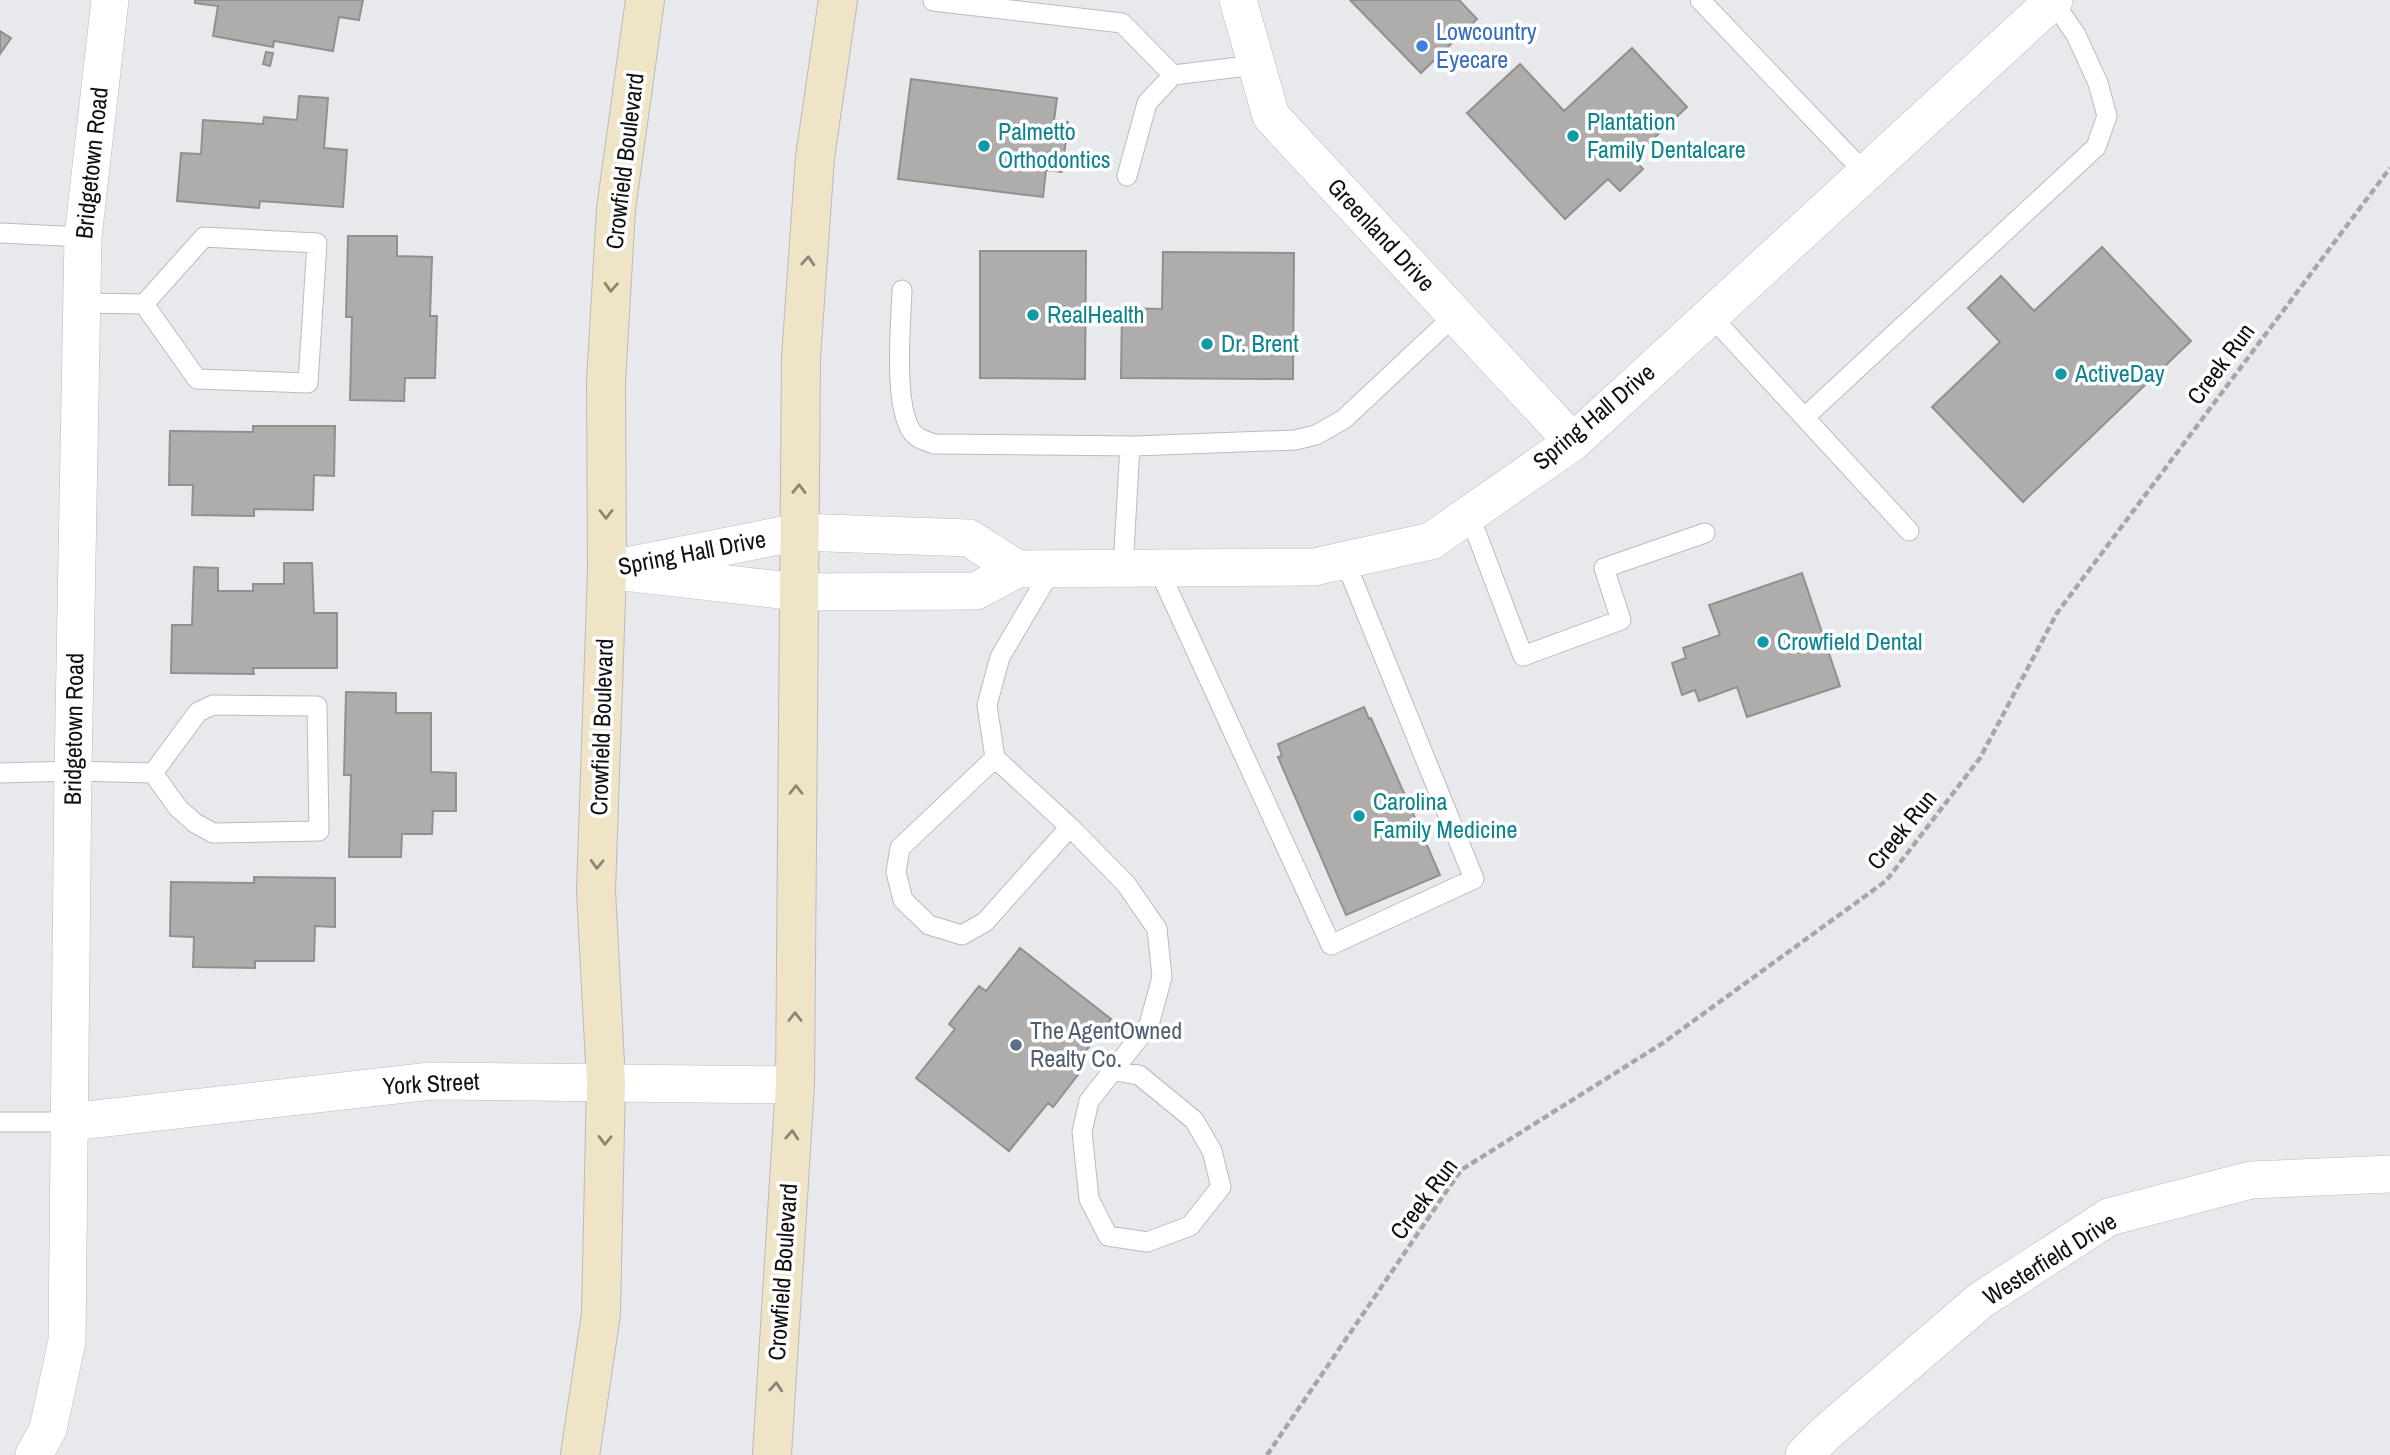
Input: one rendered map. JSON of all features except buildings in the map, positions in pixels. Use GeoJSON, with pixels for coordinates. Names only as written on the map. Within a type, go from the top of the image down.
{"type":"FeatureCollection","features":[{"type":"Feature","properties":{"kind":"main road","name":"Crowfield Boulevard"},"geometry":{"type":"LineString","coordinates":[[580,1455],[601,1314],[606,1082],[596,891],[607,570],[606,382],[616,209],[645,0]]}},
{"type":"Feature","properties":{"kind":"main road","name":"Crowfield Boulevard"},"geometry":{"type":"LineString","coordinates":[[772,1455],[795,1085],[801,358],[815,157],[838,0]]}},
{"type":"Feature","properties":{"kind":"street","name":"Bridgetown Road"},"geometry":{"type":"LineString","coordinates":[[34,1455],[48,1430],[67,1341],[73,771],[83,237],[110,0]]}},
{"type":"Feature","properties":{"kind":"street","name":"Greenland Drive"},"geometry":{"type":"LineString","coordinates":[[1238,0],[1270,116],[1573,442]]}},
{"type":"Feature","properties":{"kind":"street","name":"Spring Hall Drive"},"geometry":{"type":"LineString","coordinates":[[607,570],[797,592],[976,591],[1035,569],[1314,567],[1431,541],[1573,442],[2053,0]]}},
{"type":"Feature","properties":{"kind":"street","name":"Spring Hall Drive"},"geometry":{"type":"LineString","coordinates":[[607,570],[798,533],[969,538],[1035,569]]}},
{"type":"Feature","properties":{"kind":"street","name":"York Street"},"geometry":{"type":"LineString","coordinates":[[70,1122],[431,1081],[795,1085]]}},
{"type":"Feature","properties":{"kind":"street","name":"Westerfield Drive"},"geometry":{"type":"LineString","coordinates":[[1804,1455],[1981,1300],[2109,1217],[2250,1180],[2390,1174]]}},
{"type":"Feature","properties":{"kind":"lane"},"geometry":{"type":"LineString","coordinates":[[1700,0],[1865,173]]}},
{"type":"Feature","properties":{"kind":"lane"},"geometry":{"type":"LineString","coordinates":[[1805,417],[2096,147],[2107,116],[2098,83],[2076,35],[2053,0]]}},
{"type":"Feature","properties":{"kind":"lane"},"geometry":{"type":"LineString","coordinates":[[933,1],[1122,23],[1173,75]]}},
{"type":"Feature","properties":{"kind":"lane"},"geometry":{"type":"LineString","coordinates":[[1127,176],[1147,103],[1173,75],[1256,65]]}},
{"type":"Feature","properties":{"kind":"lane"},"geometry":{"type":"LineString","coordinates":[[0,233],[83,237]]}},
{"type":"Feature","properties":{"kind":"lane"},"geometry":{"type":"LineString","coordinates":[[82,303],[144,304],[204,237],[317,243],[308,383],[197,379],[144,304]]}},
{"type":"Feature","properties":{"kind":"lane"},"geometry":{"type":"LineString","coordinates":[[902,290],[900,402],[908,426],[915,435],[935,444],[1130,446],[1295,440],[1316,435],[1343,419],[1455,314]]}},
{"type":"Feature","properties":{"kind":"lane"},"geometry":{"type":"LineString","coordinates":[[1710,315],[1909,531]]}},
{"type":"Feature","properties":{"kind":"lane"},"geometry":{"type":"LineString","coordinates":[[1130,446],[1140,568],[1331,944],[1474,878],[1345,561]]}},
{"type":"Feature","properties":{"kind":"lane"},"geometry":{"type":"LineString","coordinates":[[1469,514],[1522,656],[1621,620],[1604,568],[1705,533]]}},
{"type":"Feature","properties":{"kind":"lane"},"geometry":{"type":"LineString","coordinates":[[1035,569],[1000,657],[987,705],[995,758],[1070,827],[1126,884],[1157,929],[1163,977],[1149,1025],[1089,1101],[1082,1132],[1089,1199],[1108,1236],[1147,1242],[1190,1226],[1221,1187],[1212,1151],[1194,1120],[1139,1076],[1115,1071]]}},
{"type":"Feature","properties":{"kind":"lane"},"geometry":{"type":"LineString","coordinates":[[213,705],[317,706],[319,831],[214,833],[195,823],[178,808],[153,773],[198,712],[213,705]]}},
{"type":"Feature","properties":{"kind":"lane"},"geometry":{"type":"LineString","coordinates":[[995,758],[900,848],[896,872],[903,900],[929,925],[962,935],[985,922],[1070,827]]}},
{"type":"Feature","properties":{"kind":"lane"},"geometry":{"type":"LineString","coordinates":[[0,773],[153,773]]}},
{"type":"Feature","properties":{"kind":"lane"},"geometry":{"type":"LineString","coordinates":[[0,1122],[70,1122]]}},
{"type":"Feature","properties":{"kind":"path","name":"Creek Run"},"geometry":{"type":"LineString","coordinates":[[1267,1455],[1461,1170],[1663,1043],[1886,881],[1980,758],[2057,613],[2390,168]]}},
{"type":"Feature","properties":{"kind":"place","name":"Lowcountry Eyecare"},"geometry":{"type":"Point","coordinates":[1422,46]}},
{"type":"Feature","properties":{"kind":"place","name":"Plantation Family Dentalcare"},"geometry":{"type":"Point","coordinates":[1573,136]}},
{"type":"Feature","properties":{"kind":"place","name":"Palmetto Orthodontics"},"geometry":{"type":"Point","coordinates":[984,146]}},
{"type":"Feature","properties":{"kind":"place","name":"RealHealth"},"geometry":{"type":"Point","coordinates":[1033,315]}},
{"type":"Feature","properties":{"kind":"place","name":"Dr. Brent"},"geometry":{"type":"Point","coordinates":[1207,344]}},
{"type":"Feature","properties":{"kind":"place","name":"ActiveDay"},"geometry":{"type":"Point","coordinates":[2061,374]}},
{"type":"Feature","properties":{"kind":"place","name":"Crowfield Dental"},"geometry":{"type":"Point","coordinates":[1763,642]}},
{"type":"Feature","properties":{"kind":"place","name":"Carolina Family Medicine"},"geometry":{"type":"Point","coordinates":[1359,816]}},
{"type":"Feature","properties":{"kind":"place","name":"The AgentOwned Realty Co."},"geometry":{"type":"Point","coordinates":[1016,1045]}}]}
